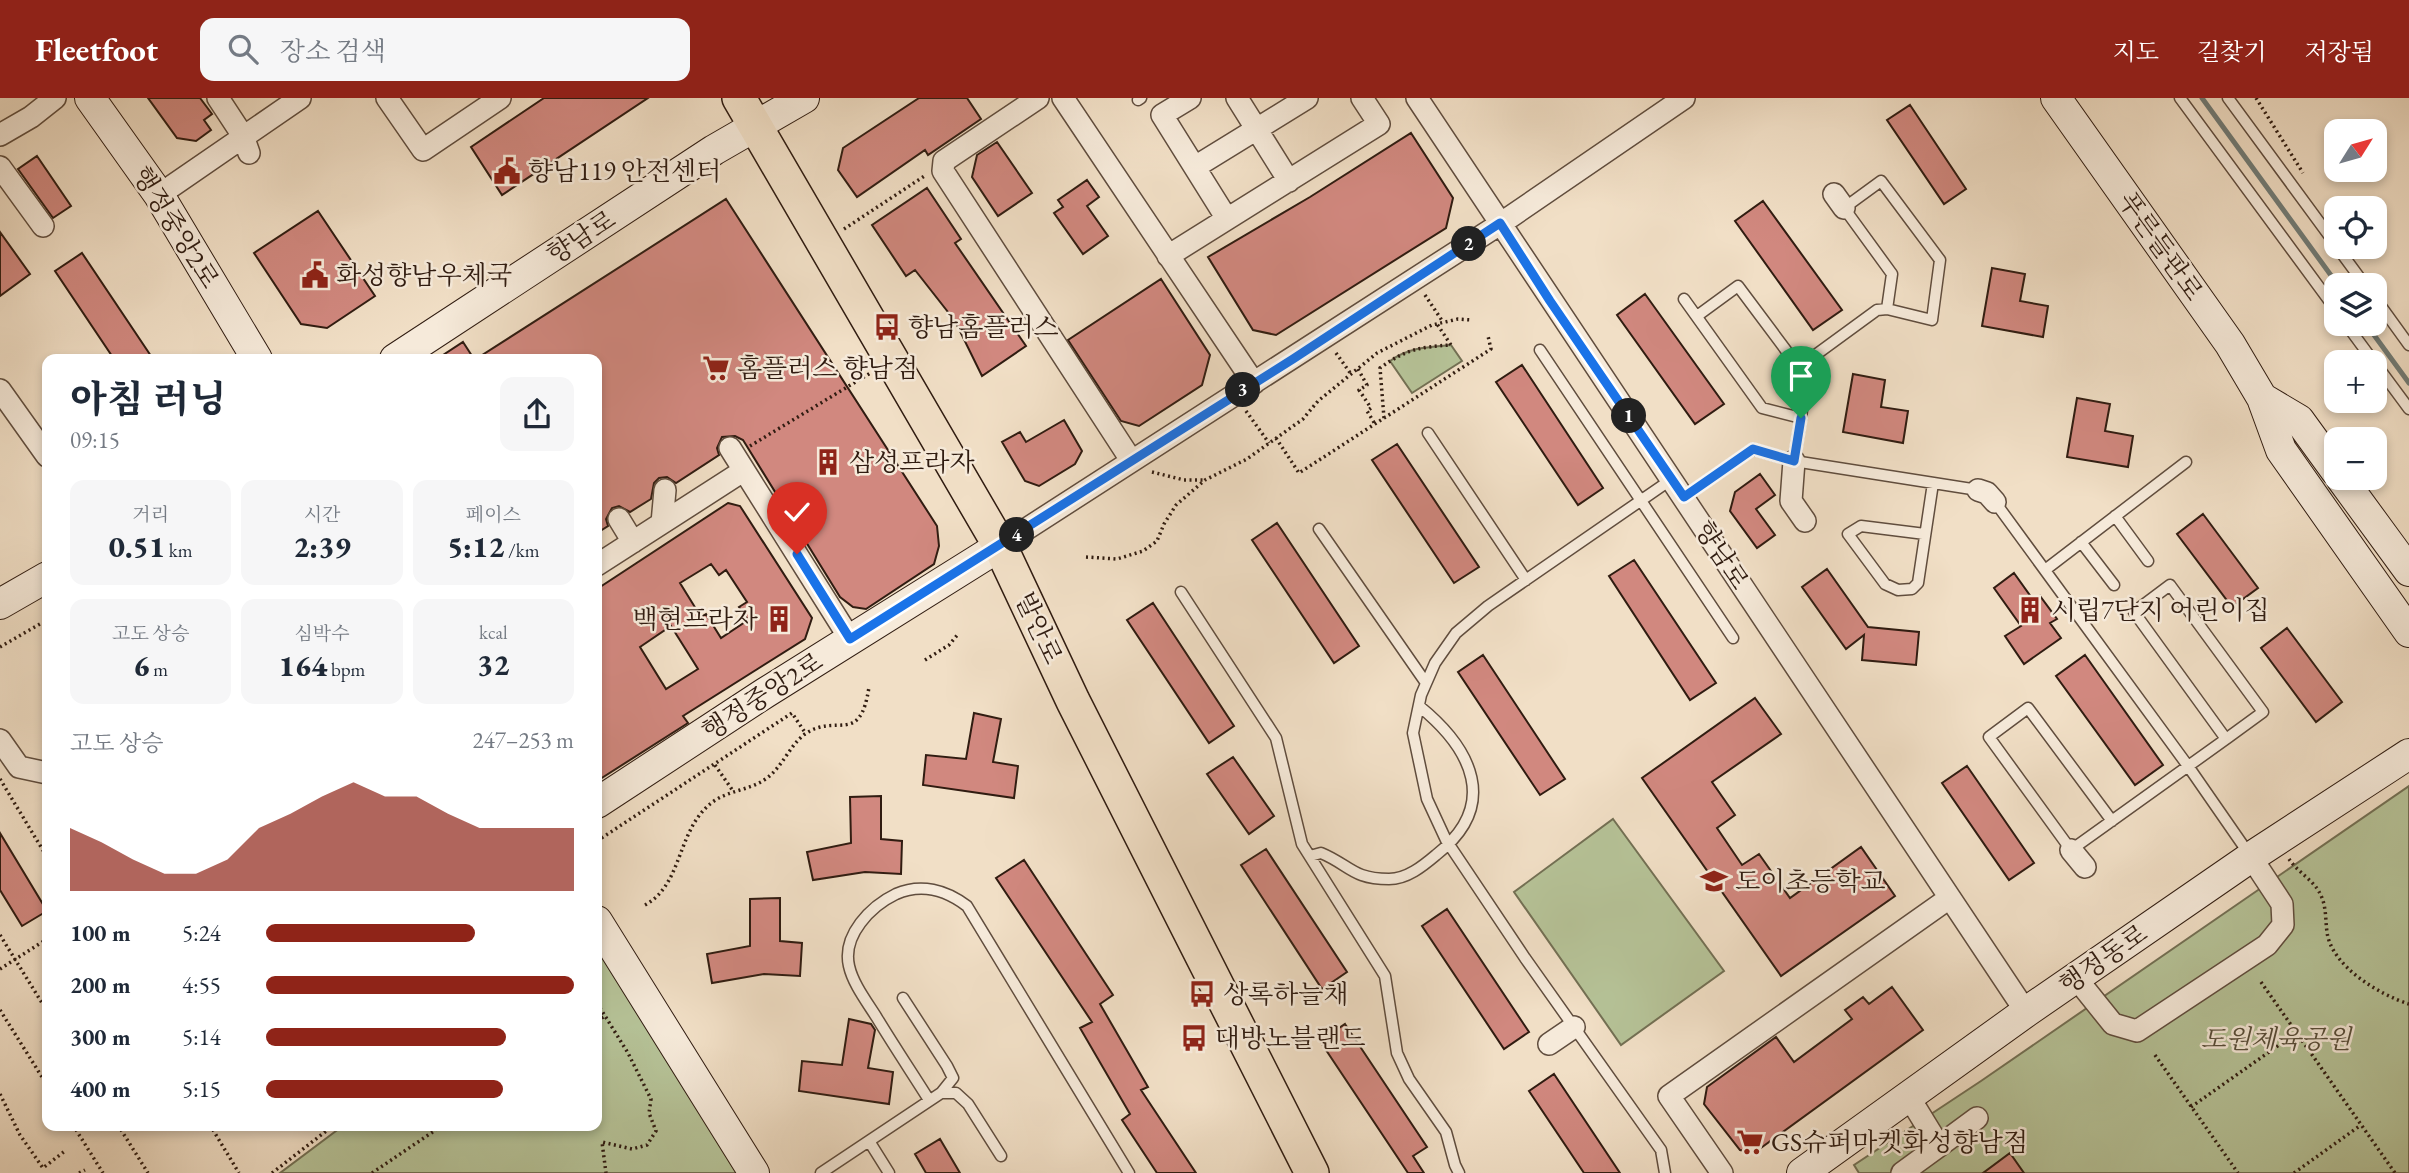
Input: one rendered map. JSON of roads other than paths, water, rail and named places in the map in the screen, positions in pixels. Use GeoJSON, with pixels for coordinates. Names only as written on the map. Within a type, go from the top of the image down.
{"type":"FeatureCollection","features":[{"type":"Feature","properties":{"kind":"main road","name":"발안로"},"geometry":{"type":"LineString","coordinates":[[747,112],[1000,546],[1073,701],[1312,1173]]}},
{"type":"Feature","properties":{"kind":"street"},"geometry":{"type":"LineString","coordinates":[[0,135],[31,117],[55,98]]}},
{"type":"Feature","properties":{"kind":"street","name":"행정중앙2로"},"geometry":{"type":"LineString","coordinates":[[90,98],[159,195],[254,354]]}},
{"type":"Feature","properties":{"kind":"street"},"geometry":{"type":"LineString","coordinates":[[218,98],[246,144]]}},
{"type":"Feature","properties":{"kind":"street"},"geometry":{"type":"LineString","coordinates":[[159,195],[246,144],[300,98]]}},
{"type":"Feature","properties":{"kind":"street"},"geometry":{"type":"LineString","coordinates":[[393,100],[423,150],[500,98]]}},
{"type":"Feature","properties":{"kind":"street","name":"향남로"},"geometry":{"type":"LineString","coordinates":[[402,354],[747,112],[804,98]]}},
{"type":"Feature","properties":{"kind":"street"},"geometry":{"type":"LineString","coordinates":[[1038,98],[942,164],[945,176],[1131,460]]}},
{"type":"Feature","properties":{"kind":"street"},"geometry":{"type":"LineString","coordinates":[[1063,98],[1254,383]]}},
{"type":"Feature","properties":{"kind":"street"},"geometry":{"type":"LineString","coordinates":[[1190,98],[1162,115],[1227,219]]}},
{"type":"Feature","properties":{"kind":"street"},"geometry":{"type":"LineString","coordinates":[[1237,98],[1289,181]]}},
{"type":"Feature","properties":{"kind":"street"},"geometry":{"type":"LineString","coordinates":[[1195,167],[1307,98]]}},
{"type":"Feature","properties":{"kind":"street"},"geometry":{"type":"LineString","coordinates":[[1168,256],[1379,124],[1362,98]]}},
{"type":"Feature","properties":{"kind":"street","name":"향남로"},"geometry":{"type":"LineString","coordinates":[[1416,98],[2026,1013]]}},
{"type":"Feature","properties":{"kind":"street"},"geometry":{"type":"LineString","coordinates":[[1000,546],[1325,338],[1684,98]]}},
{"type":"Feature","properties":{"kind":"street","name":"푸른들판로"},"geometry":{"type":"LineString","coordinates":[[2056,98],[2230,344],[2262,398],[2281,450],[2409,632]]}},
{"type":"Feature","properties":{"kind":"street"},"geometry":{"type":"LineString","coordinates":[[0,167],[43,226]]}},
{"type":"Feature","properties":{"kind":"street"},"geometry":{"type":"LineString","coordinates":[[0,390],[42,449]]}},
{"type":"Feature","properties":{"kind":"street","name":"푸른들판로"},"geometry":{"type":"LineString","coordinates":[[2262,398],[2300,420],[2324,454]]}},
{"type":"Feature","properties":{"kind":"street"},"geometry":{"type":"LineString","coordinates":[[602,562],[662,523],[736,458],[798,541],[850,639]]}},
{"type":"Feature","properties":{"kind":"street"},"geometry":{"type":"LineString","coordinates":[[1794,461],[1791,500],[1805,521]]}},
{"type":"Feature","properties":{"kind":"street"},"geometry":{"type":"LineString","coordinates":[[662,523],[665,490]]}},
{"type":"Feature","properties":{"kind":"street"},"geometry":{"type":"LineString","coordinates":[[2350,490],[2409,571]]}},
{"type":"Feature","properties":{"kind":"street"},"geometry":{"type":"LineString","coordinates":[[619,519],[633,542]]}},
{"type":"Feature","properties":{"kind":"street","name":"행정중앙2로"},"geometry":{"type":"LineString","coordinates":[[602,800],[850,639],[1000,546]]}},
{"type":"Feature","properties":{"kind":"street"},"geometry":{"type":"LineString","coordinates":[[0,604],[42,580]]}},
{"type":"Feature","properties":{"kind":"street"},"geometry":{"type":"LineString","coordinates":[[0,740],[19,767],[42,772]]}},
{"type":"Feature","properties":{"kind":"street","name":"행정동로"},"geometry":{"type":"LineString","coordinates":[[1802,1173],[2251,857],[2409,754]]}},
{"type":"Feature","properties":{"kind":"street"},"geometry":{"type":"LineString","coordinates":[[2071,850],[2085,867]]}},
{"type":"Feature","properties":{"kind":"street"},"geometry":{"type":"LineString","coordinates":[[2076,978],[2113,1024],[2137,1031],[2267,945],[2283,925],[2282,904],[2251,857]]}},
{"type":"Feature","properties":{"kind":"street"},"geometry":{"type":"LineString","coordinates":[[1722,1173],[1669,1096],[1948,899]]}},
{"type":"Feature","properties":{"kind":"street"},"geometry":{"type":"LineString","coordinates":[[602,929],[754,1173]]}},
{"type":"Feature","properties":{"kind":"street"},"geometry":{"type":"LineString","coordinates":[[1549,1044],[1574,1027]]}},
{"type":"Feature","properties":{"kind":"street"},"geometry":{"type":"LineString","coordinates":[[1909,1097],[1939,1146]]}},
{"type":"Feature","properties":{"kind":"street"},"geometry":{"type":"LineString","coordinates":[[1902,1173],[1977,1118]]}},
{"type":"Feature","properties":{"kind":"lane"},"geometry":{"type":"LineString","coordinates":[[2180,98],[2324,294]]}},
{"type":"Feature","properties":{"kind":"lane"},"geometry":{"type":"LineString","coordinates":[[2228,98],[2324,228]]}},
{"type":"Feature","properties":{"kind":"lane"},"geometry":{"type":"LineString","coordinates":[[1798,367],[1877,310],[1887,309],[1932,320],[1940,260],[1881,181],[1839,201],[1892,274],[1887,309]]}},
{"type":"Feature","properties":{"kind":"lane"},"geometry":{"type":"LineString","coordinates":[[1697,316],[1738,286],[1806,377],[1794,461]]}},
{"type":"Feature","properties":{"kind":"lane"},"geometry":{"type":"LineString","coordinates":[[1684,299],[1762,408],[1801,418]]}},
{"type":"Feature","properties":{"kind":"lane"},"geometry":{"type":"LineString","coordinates":[[2387,315],[2409,345]]}},
{"type":"Feature","properties":{"kind":"lane"},"geometry":{"type":"LineString","coordinates":[[1540,350],[1733,638]]}},
{"type":"Feature","properties":{"kind":"lane"},"geometry":{"type":"LineString","coordinates":[[2387,379],[2409,409]]}},
{"type":"Feature","properties":{"kind":"lane"},"geometry":{"type":"LineString","coordinates":[[1428,433],[1526,580]]}},
{"type":"Feature","properties":{"kind":"lane"},"geometry":{"type":"LineString","coordinates":[[1684,497],[1753,449],[1794,461],[1933,483],[1986,496],[2045,570],[2251,857]]}},
{"type":"Feature","properties":{"kind":"lane"},"geometry":{"type":"LineString","coordinates":[[2045,570],[2186,463]]}},
{"type":"Feature","properties":{"kind":"lane"},"geometry":{"type":"LineString","coordinates":[[1665,1173],[1661,1150],[1450,845],[1427,799],[1413,733],[1426,683],[1435,663],[1456,633],[1526,580],[1672,479]]}},
{"type":"Feature","properties":{"kind":"lane"},"geometry":{"type":"LineString","coordinates":[[1925,534],[1861,526],[1848,534],[1885,584],[1905,590],[1912,589],[1918,583],[1933,483]]}},
{"type":"Feature","properties":{"kind":"lane"},"geometry":{"type":"LineString","coordinates":[[2115,516],[2148,561]]}},
{"type":"Feature","properties":{"kind":"lane"},"geometry":{"type":"LineString","coordinates":[[1319,529],[1426,683]]}},
{"type":"Feature","properties":{"kind":"lane"},"geometry":{"type":"LineString","coordinates":[[2081,542],[2114,585]]}},
{"type":"Feature","properties":{"kind":"lane"},"geometry":{"type":"LineString","coordinates":[[2112,821],[2028,708],[1989,737],[2071,850],[2112,821],[2226,739],[2263,712],[2170,585],[2134,612],[2226,739]]}},
{"type":"Feature","properties":{"kind":"lane"},"geometry":{"type":"LineString","coordinates":[[1181,592],[1276,738],[1302,844],[1385,976],[1397,1053],[1409,1079],[1446,1132],[1459,1173]]}},
{"type":"Feature","properties":{"kind":"lane"},"geometry":{"type":"LineString","coordinates":[[1310,856],[1321,853],[1352,873],[1392,879],[1409,874],[1450,845],[1459,835],[1471,810],[1472,782],[1465,759],[1455,739],[1419,706]]}},
{"type":"Feature","properties":{"kind":"lane"},"geometry":{"type":"LineString","coordinates":[[929,1100],[861,993],[848,965],[850,944],[855,930],[883,902],[912,890],[937,889],[967,906],[1129,1173]]}},
{"type":"Feature","properties":{"kind":"lane"},"geometry":{"type":"LineString","coordinates":[[821,1173],[941,1093],[953,1078],[903,998]]}},
{"type":"Feature","properties":{"kind":"lane"},"geometry":{"type":"LineString","coordinates":[[941,1093],[956,1093],[968,1104],[1001,1156]]}},
{"type":"Feature","properties":{"kind":"lane"},"geometry":{"type":"LineString","coordinates":[[869,1141],[889,1173]]}},
{"type":"Feature","properties":{"kind":"waterway"},"geometry":{"type":"LineString","coordinates":[[2202,98],[2329,273]]}},
{"type":"Feature","properties":{"kind":"waterway"},"geometry":{"type":"LineString","coordinates":[[2375,336],[2409,383]]}},
{"type":"Feature","properties":{"kind":"place","name":"향남119 안전센터"},"geometry":{"type":"Point","coordinates":[507,171]}},
{"type":"Feature","properties":{"kind":"place","name":"화성향남우체국"},"geometry":{"type":"Point","coordinates":[315,275]}},
{"type":"Feature","properties":{"kind":"place","name":"향남홈플러스"},"geometry":{"type":"Point","coordinates":[887,327]}},
{"type":"Feature","properties":{"kind":"place","name":"홈플러스 향남점"},"geometry":{"type":"Point","coordinates":[716,368]}},
{"type":"Feature","properties":{"kind":"place","name":"삼성프라자"},"geometry":{"type":"Point","coordinates":[828,462]}},
{"type":"Feature","properties":{"kind":"place","name":"시립7단지 어린이집"},"geometry":{"type":"Point","coordinates":[2030,610]}},
{"type":"Feature","properties":{"kind":"place","name":"백현프라자"},"geometry":{"type":"Point","coordinates":[779,619]}},
{"type":"Feature","properties":{"kind":"place","name":"도이초등학교"},"geometry":{"type":"Point","coordinates":[1714,881]}},
{"type":"Feature","properties":{"kind":"place","name":"상록하늘채"},"geometry":{"type":"Point","coordinates":[1202,994]}},
{"type":"Feature","properties":{"kind":"place","name":"대방노블랜드"},"geometry":{"type":"Point","coordinates":[1194,1038]}},
{"type":"Feature","properties":{"kind":"place","name":"GS슈퍼마켓화성향남점"},"geometry":{"type":"Point","coordinates":[1750,1142]}},
{"type":"Feature","properties":{"kind":"park label","name":"도원체육공원"},"geometry":{"type":"Point","coordinates":[2276,1039]}}]}
